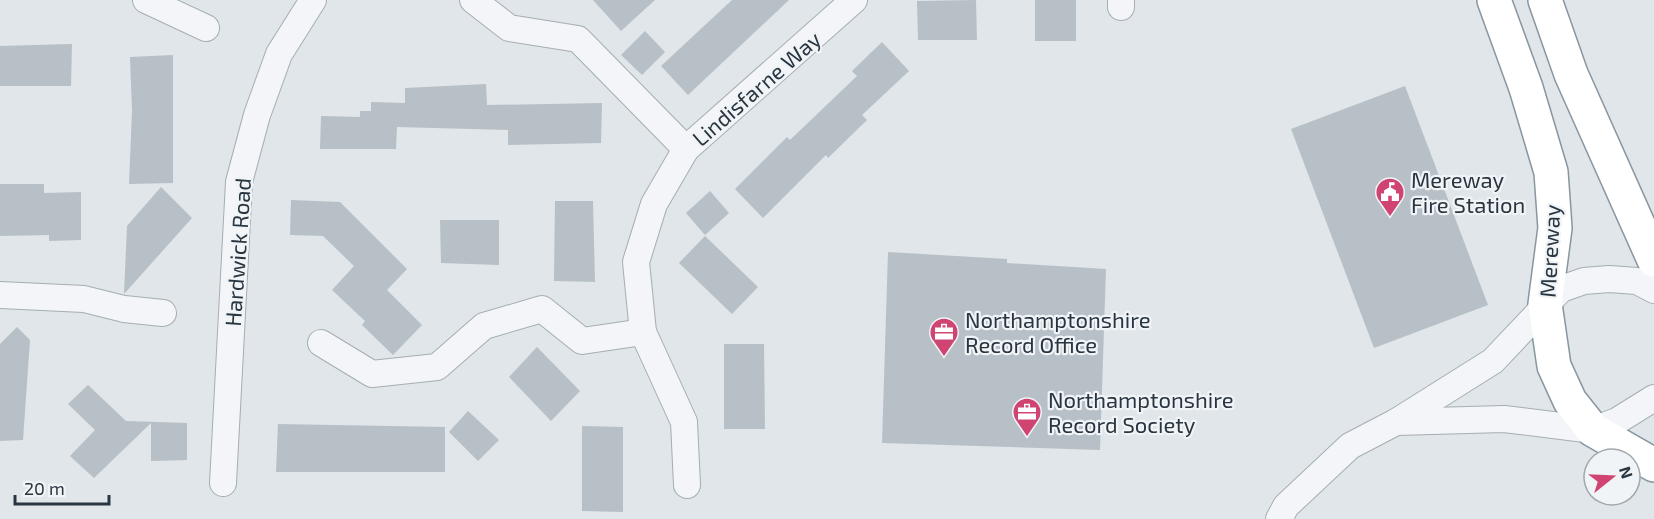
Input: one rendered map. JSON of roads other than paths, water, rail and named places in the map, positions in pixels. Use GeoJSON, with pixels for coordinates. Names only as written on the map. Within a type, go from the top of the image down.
{"type":"FeatureCollection","features":[{"type":"Feature","properties":{"kind":"highway","name":"Mereway"},"geometry":{"type":"LineString","coordinates":[[1494,0],[1526,88],[1551,172],[1555,228],[1545,304],[1554,366],[1570,401],[1593,430],[1654,465]]}},
{"type":"Feature","properties":{"kind":"highway"},"geometry":{"type":"LineString","coordinates":[[1545,0],[1571,74],[1654,260]]}},
{"type":"Feature","properties":{"kind":"street"},"geometry":{"type":"LineString","coordinates":[[146,0],[206,28]]}},
{"type":"Feature","properties":{"kind":"street","name":"Hardwick Road"},"geometry":{"type":"LineString","coordinates":[[223,483],[239,182],[257,115],[279,54],[313,0]]}},
{"type":"Feature","properties":{"kind":"street"},"geometry":{"type":"LineString","coordinates":[[473,0],[509,28],[578,39],[686,149]]}},
{"type":"Feature","properties":{"kind":"street","name":"Lindisfarne Way"},"geometry":{"type":"LineString","coordinates":[[687,485],[684,422],[643,332],[636,261],[654,204],[686,149],[850,2]]}},
{"type":"Feature","properties":{"kind":"street"},"geometry":{"type":"LineString","coordinates":[[1279,519],[1286,506],[1350,446],[1396,422],[1493,361],[1561,289],[1584,281],[1609,279],[1637,281],[1654,290]]}},
{"type":"Feature","properties":{"kind":"street"},"geometry":{"type":"LineString","coordinates":[[0,295],[84,299],[124,309],[163,313]]}},
{"type":"Feature","properties":{"kind":"street"},"geometry":{"type":"LineString","coordinates":[[321,343],[372,374],[436,367],[484,326],[542,309],[582,341],[643,332]]}},
{"type":"Feature","properties":{"kind":"street"},"geometry":{"type":"LineString","coordinates":[[1396,422],[1504,419],[1593,430],[1617,421],[1654,398]]}},
{"type":"Feature","properties":{"kind":"place","name":"Mereway Fire Station"},"geometry":{"type":"Point","coordinates":[1390,218]}},
{"type":"Feature","properties":{"kind":"place","name":"Northamptonshire Record Office"},"geometry":{"type":"Point","coordinates":[944,358]}},
{"type":"Feature","properties":{"kind":"place","name":"Northamptonshire Record Society"},"geometry":{"type":"Point","coordinates":[1027,438]}}]}
